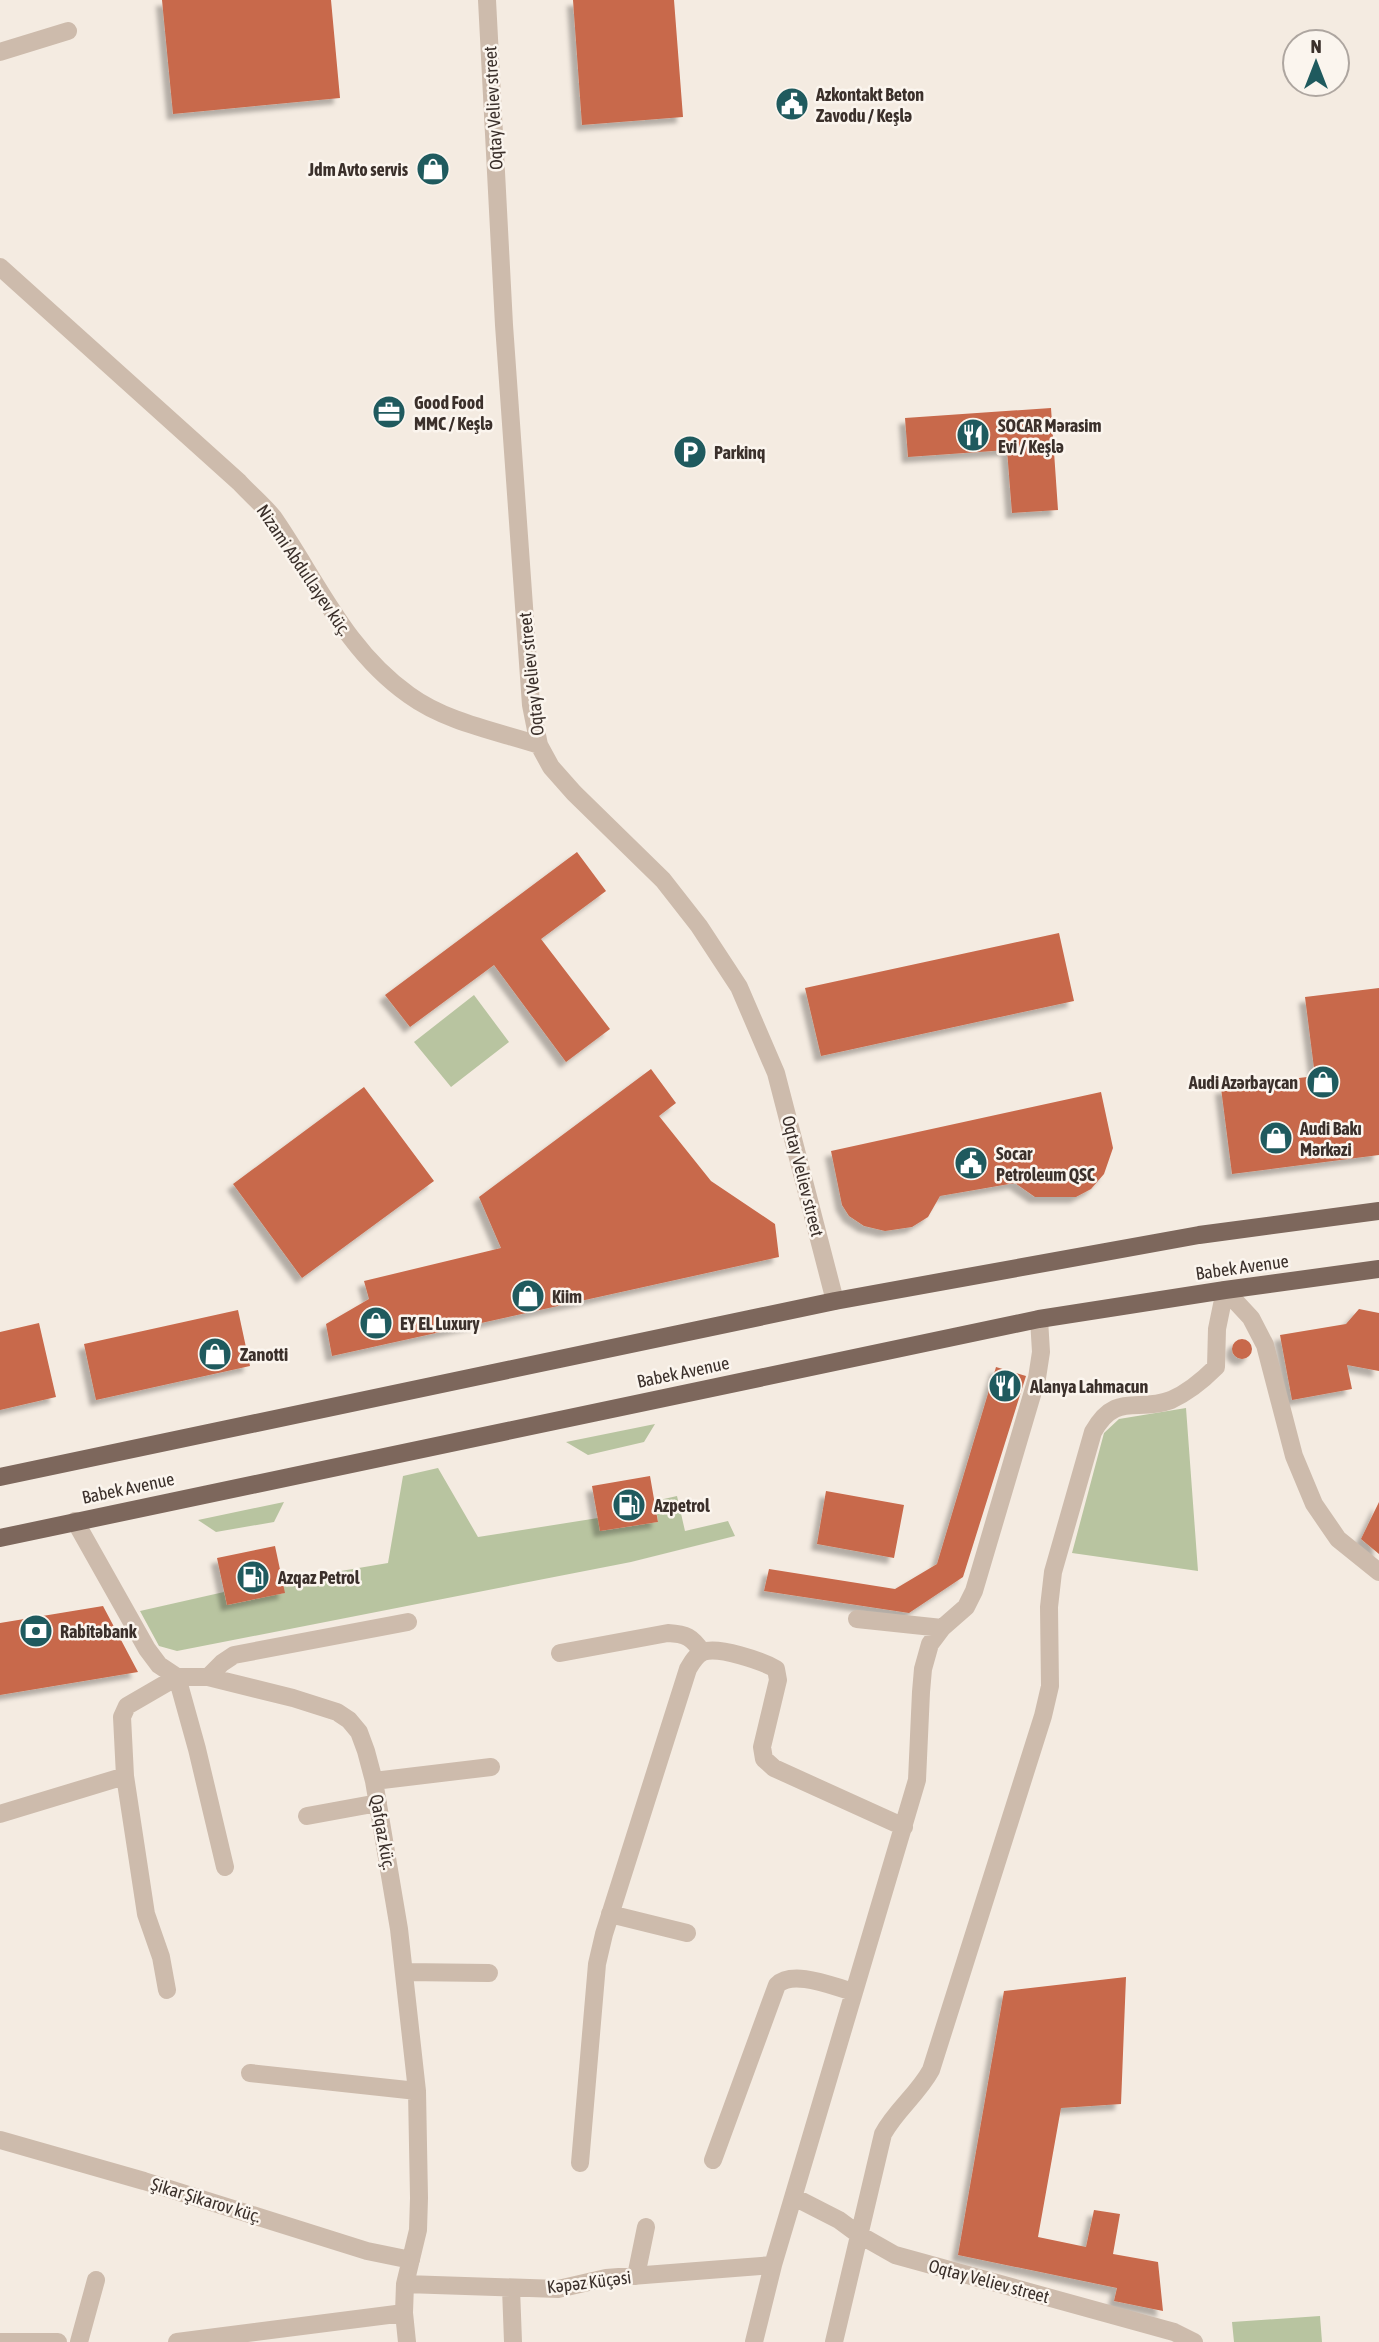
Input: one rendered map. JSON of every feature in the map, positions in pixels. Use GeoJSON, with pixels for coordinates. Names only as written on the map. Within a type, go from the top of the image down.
{"type":"FeatureCollection","features":[{"type":"Feature","properties":{"kind":"main road","name":"Babek Avenue"},"geometry":{"type":"LineString","coordinates":[[0,1477],[835,1301],[1199,1235],[1379,1211]]}},
{"type":"Feature","properties":{"kind":"main road","name":"Babek Avenue"},"geometry":{"type":"LineString","coordinates":[[0,1538],[1039,1319],[1379,1269]]}},
{"type":"Feature","properties":{"kind":"street","name":"Oqtay Veliev street"},"geometry":{"type":"LineString","coordinates":[[487,0],[505,339],[531,705],[539,745],[551,767],[574,793],[663,880],[699,926],[739,987],[776,1073],[835,1301]]}},
{"type":"Feature","properties":{"kind":"street"},"geometry":{"type":"LineString","coordinates":[[0,52],[68,31]]}},
{"type":"Feature","properties":{"kind":"street","name":"Nizami Abdullayev küç."},"geometry":{"type":"LineString","coordinates":[[0,267],[239,482],[271,515],[366,659],[409,695],[437,711],[539,745]]}},
{"type":"Feature","properties":{"kind":"street"},"geometry":{"type":"LineString","coordinates":[[1225,1290],[1251,1318],[1265,1345],[1294,1456],[1314,1504],[1338,1539],[1379,1572]]}},
{"type":"Feature","properties":{"kind":"street"},"geometry":{"type":"LineString","coordinates":[[834,2342],[883,2134],[892,2116],[923,2086],[930,2070],[1043,1716],[1050,1686],[1049,1607],[1053,1572],[1093,1432],[1102,1417],[1117,1407],[1168,1401],[1197,1386],[1216,1367],[1217,1329],[1225,1290]]}},
{"type":"Feature","properties":{"kind":"street"},"geometry":{"type":"LineString","coordinates":[[754,2342],[774,2265],[916,1780],[923,1668],[930,1644],[942,1628],[966,1607],[974,1591],[1037,1378],[1041,1352],[1039,1319]]}},
{"type":"Feature","properties":{"kind":"street"},"geometry":{"type":"LineString","coordinates":[[75,1521],[147,1649],[159,1665],[177,1677],[225,1867]]}},
{"type":"Feature","properties":{"kind":"street"},"geometry":{"type":"LineString","coordinates":[[857,1619],[942,1628]]}},
{"type":"Feature","properties":{"kind":"street"},"geometry":{"type":"LineString","coordinates":[[208,1677],[234,1655],[408,1622]]}},
{"type":"Feature","properties":{"kind":"street"},"geometry":{"type":"LineString","coordinates":[[560,1653],[668,1633],[685,1634],[693,1639],[702,1652]]}},
{"type":"Feature","properties":{"kind":"street"},"geometry":{"type":"LineString","coordinates":[[580,2163],[597,1964],[610,1914],[688,1669],[702,1652],[712,1650],[763,1661],[776,1669],[778,1680],[762,1747],[764,1759],[774,1768],[904,1827]]}},
{"type":"Feature","properties":{"kind":"street"},"geometry":{"type":"LineString","coordinates":[[167,1990],[161,1957],[146,1914],[125,1776],[122,1717],[127,1706],[177,1677]]}},
{"type":"Feature","properties":{"kind":"street","name":"Qafqaz küç."},"geometry":{"type":"LineString","coordinates":[[177,1677],[208,1677],[337,1712],[349,1720],[363,1742],[378,1803],[404,1972],[417,2091],[418,2230],[405,2284],[407,2342]]}},
{"type":"Feature","properties":{"kind":"street"},"geometry":{"type":"LineString","coordinates":[[374,1781],[491,1767]]}},
{"type":"Feature","properties":{"kind":"street"},"geometry":{"type":"LineString","coordinates":[[0,1814],[125,1776]]}},
{"type":"Feature","properties":{"kind":"street"},"geometry":{"type":"LineString","coordinates":[[307,1816],[378,1803]]}},
{"type":"Feature","properties":{"kind":"street"},"geometry":{"type":"LineString","coordinates":[[610,1914],[687,1933]]}},
{"type":"Feature","properties":{"kind":"street"},"geometry":{"type":"LineString","coordinates":[[404,1972],[489,1973]]}},
{"type":"Feature","properties":{"kind":"street"},"geometry":{"type":"LineString","coordinates":[[713,2161],[777,1985],[783,1979],[796,1977],[854,1992]]}},
{"type":"Feature","properties":{"kind":"street"},"geometry":{"type":"LineString","coordinates":[[250,2073],[417,2091]]}},
{"type":"Feature","properties":{"kind":"street","name":"Şikar Şikarov küç."},"geometry":{"type":"LineString","coordinates":[[0,2140],[144,2181],[367,2251],[411,2260]]}},
{"type":"Feature","properties":{"kind":"street","name":"Oqtay Veliev street"},"geometry":{"type":"LineString","coordinates":[[794,2197],[839,2220],[858,2234],[907,2258],[1174,2332],[1194,2342]]}},
{"type":"Feature","properties":{"kind":"street"},"geometry":{"type":"LineString","coordinates":[[636,2276],[646,2227]]}},
{"type":"Feature","properties":{"kind":"street","name":"Kəpəz Küçəsi"},"geometry":{"type":"LineString","coordinates":[[405,2284],[558,2289],[591,2280],[774,2265]]}},
{"type":"Feature","properties":{"kind":"street"},"geometry":{"type":"LineString","coordinates":[[79,2342],[96,2280]]}},
{"type":"Feature","properties":{"kind":"street"},"geometry":{"type":"LineString","coordinates":[[511,2288],[513,2342]]}},
{"type":"Feature","properties":{"kind":"street"},"geometry":{"type":"LineString","coordinates":[[177,2342],[404,2313]]}},
{"type":"Feature","properties":{"kind":"street"},"geometry":{"type":"LineString","coordinates":[[1,2342],[58,2342]]}},
{"type":"Feature","properties":{"kind":"green space"},"geometry":{"type":"Polygon","coordinates":[[[474,995],[509,1042],[451,1087],[414,1042],[474,995]]]}},
{"type":"Feature","properties":{"kind":"green space"},"geometry":{"type":"Polygon","coordinates":[[[1186,1408],[1198,1571],[1072,1553],[1104,1433],[1119,1419],[1186,1408]]]}},
{"type":"Feature","properties":{"kind":"green space"},"geometry":{"type":"Polygon","coordinates":[[[655,1424],[644,1442],[588,1455],[566,1442],[655,1424]]]}},
{"type":"Feature","properties":{"kind":"green space"},"geometry":{"type":"Polygon","coordinates":[[[438,1468],[478,1537],[598,1518],[600,1531],[658,1522],[655,1501],[677,1496],[685,1531],[728,1521],[735,1536],[631,1562],[177,1651],[159,1646],[140,1611],[224,1592],[227,1605],[284,1593],[282,1581],[388,1563],[403,1476],[438,1468]]]}},
{"type":"Feature","properties":{"kind":"green space"},"geometry":{"type":"Polygon","coordinates":[[[284,1502],[274,1522],[216,1532],[198,1520],[284,1502]]]}},
{"type":"Feature","properties":{"kind":"green space"},"geometry":{"type":"Polygon","coordinates":[[[1320,2316],[1322,2342],[1234,2342],[1232,2322],[1320,2316]]]}},
{"type":"Feature","properties":{"kind":"building"},"geometry":{"type":"Polygon","coordinates":[[[162,0],[331,0],[340,98],[173,114],[162,0]]]}},
{"type":"Feature","properties":{"kind":"building"},"geometry":{"type":"Polygon","coordinates":[[[573,0],[674,0],[683,117],[582,125],[573,0]]]}},
{"type":"Feature","properties":{"kind":"building"},"geometry":{"type":"Polygon","coordinates":[[[1051,408],[1058,510],[1012,513],[1007,450],[908,457],[905,418],[1051,408]]]}},
{"type":"Feature","properties":{"kind":"building"},"geometry":{"type":"Polygon","coordinates":[[[577,852],[606,891],[541,939],[610,1029],[566,1062],[494,965],[410,1027],[385,995],[577,852]]]}},
{"type":"Feature","properties":{"kind":"building"},"geometry":{"type":"Polygon","coordinates":[[[1059,933],[1074,1001],[821,1056],[805,988],[1059,933]]]}},
{"type":"Feature","properties":{"kind":"building","name":"Audi Azərbaycan"},"geometry":{"type":"Polygon","coordinates":[[[1379,988],[1379,1155],[1232,1174],[1221,1088],[1315,1076],[1305,997],[1379,988]]]}},
{"type":"Feature","properties":{"kind":"building"},"geometry":{"type":"Polygon","coordinates":[[[651,1069],[676,1103],[659,1116],[711,1181],[775,1224],[779,1257],[332,1356],[326,1324],[369,1299],[364,1281],[501,1248],[479,1197],[651,1069]]]}},
{"type":"Feature","properties":{"kind":"building"},"geometry":{"type":"Polygon","coordinates":[[[364,1087],[434,1181],[302,1278],[233,1184],[364,1087]]]}},
{"type":"Feature","properties":{"kind":"building","name":"Socar Petroleum QSC"},"geometry":{"type":"Polygon","coordinates":[[[1101,1092],[1113,1148],[1104,1174],[1091,1189],[1076,1197],[1035,1197],[1015,1183],[940,1196],[928,1217],[912,1227],[885,1231],[864,1226],[849,1216],[842,1205],[831,1151],[1101,1092]]]}},
{"type":"Feature","properties":{"kind":"building"},"geometry":{"type":"Polygon","coordinates":[[[1359,1309],[1379,1313],[1379,1371],[1347,1365],[1352,1389],[1292,1400],[1280,1335],[1346,1324],[1359,1309]]]}},
{"type":"Feature","properties":{"kind":"building"},"geometry":{"type":"Polygon","coordinates":[[[238,1310],[250,1366],[96,1400],[84,1344],[238,1310]]]}},
{"type":"Feature","properties":{"kind":"building"},"geometry":{"type":"Polygon","coordinates":[[[39,1323],[56,1397],[0,1410],[0,1332],[39,1323]]]}},
{"type":"Feature","properties":{"kind":"building"},"geometry":{"type":"Polygon","coordinates":[[[1242,1339],[1249,1342],[1252,1349],[1249,1356],[1242,1359],[1235,1356],[1232,1349],[1235,1342],[1242,1339]]]}},
{"type":"Feature","properties":{"kind":"building"},"geometry":{"type":"Polygon","coordinates":[[[996,1367],[1026,1376],[963,1577],[909,1613],[764,1591],[769,1569],[895,1589],[937,1564],[996,1367]]]}},
{"type":"Feature","properties":{"kind":"building"},"geometry":{"type":"Polygon","coordinates":[[[650,1476],[658,1522],[600,1531],[592,1486],[650,1476]]]}},
{"type":"Feature","properties":{"kind":"building"},"geometry":{"type":"Polygon","coordinates":[[[826,1491],[904,1505],[894,1558],[817,1544],[826,1491]]]}},
{"type":"Feature","properties":{"kind":"building"},"geometry":{"type":"Polygon","coordinates":[[[1379,1502],[1379,1554],[1361,1539],[1379,1502]]]}},
{"type":"Feature","properties":{"kind":"building"},"geometry":{"type":"Polygon","coordinates":[[[275,1546],[285,1593],[227,1605],[217,1558],[275,1546]]]}},
{"type":"Feature","properties":{"kind":"building"},"geometry":{"type":"Polygon","coordinates":[[[103,1606],[138,1672],[0,1695],[0,1623],[103,1606]]]}},
{"type":"Feature","properties":{"kind":"building"},"geometry":{"type":"Polygon","coordinates":[[[1126,1977],[1121,2104],[1061,2108],[1038,2237],[1086,2247],[1094,2210],[1120,2214],[1113,2254],[1158,2262],[1163,2311],[1114,2301],[1117,2288],[958,2255],[1004,1991],[1126,1977]]]}},
{"type":"Feature","properties":{"kind":"place","name":"Azkontakt Beton Zavodu / Keşlə"},"geometry":{"type":"Point","coordinates":[792,104]}},
{"type":"Feature","properties":{"kind":"place","name":"Jdm Avto servis"},"geometry":{"type":"Point","coordinates":[433,169]}},
{"type":"Feature","properties":{"kind":"place","name":"Good Food MMC / Keşlə"},"geometry":{"type":"Point","coordinates":[389,412]}},
{"type":"Feature","properties":{"kind":"place","name":"SOCAR Mərasim Evi / Keşlə"},"geometry":{"type":"Point","coordinates":[973,435]}},
{"type":"Feature","properties":{"kind":"place","name":"Parkinq"},"geometry":{"type":"Point","coordinates":[690,452]}},
{"type":"Feature","properties":{"kind":"place","name":"Audi Azərbaycan"},"geometry":{"type":"Point","coordinates":[1323,1082]}},
{"type":"Feature","properties":{"kind":"place","name":"Audi Bakı Mərkəzi"},"geometry":{"type":"Point","coordinates":[1276,1138]}},
{"type":"Feature","properties":{"kind":"place","name":"Socar Petroleum QSC"},"geometry":{"type":"Point","coordinates":[971,1163]}},
{"type":"Feature","properties":{"kind":"place","name":"Kiim"},"geometry":{"type":"Point","coordinates":[528,1296]}},
{"type":"Feature","properties":{"kind":"place","name":"EY EL Luxury"},"geometry":{"type":"Point","coordinates":[376,1323]}},
{"type":"Feature","properties":{"kind":"place","name":"Zanotti"},"geometry":{"type":"Point","coordinates":[215,1354]}},
{"type":"Feature","properties":{"kind":"place","name":"Alanya Lahmacun"},"geometry":{"type":"Point","coordinates":[1005,1386]}},
{"type":"Feature","properties":{"kind":"place","name":"Azpetrol"},"geometry":{"type":"Point","coordinates":[629,1505]}},
{"type":"Feature","properties":{"kind":"place","name":"Azqaz Petrol"},"geometry":{"type":"Point","coordinates":[253,1577]}},
{"type":"Feature","properties":{"kind":"place","name":"Rabitəbank"},"geometry":{"type":"Point","coordinates":[36,1631]}}]}
